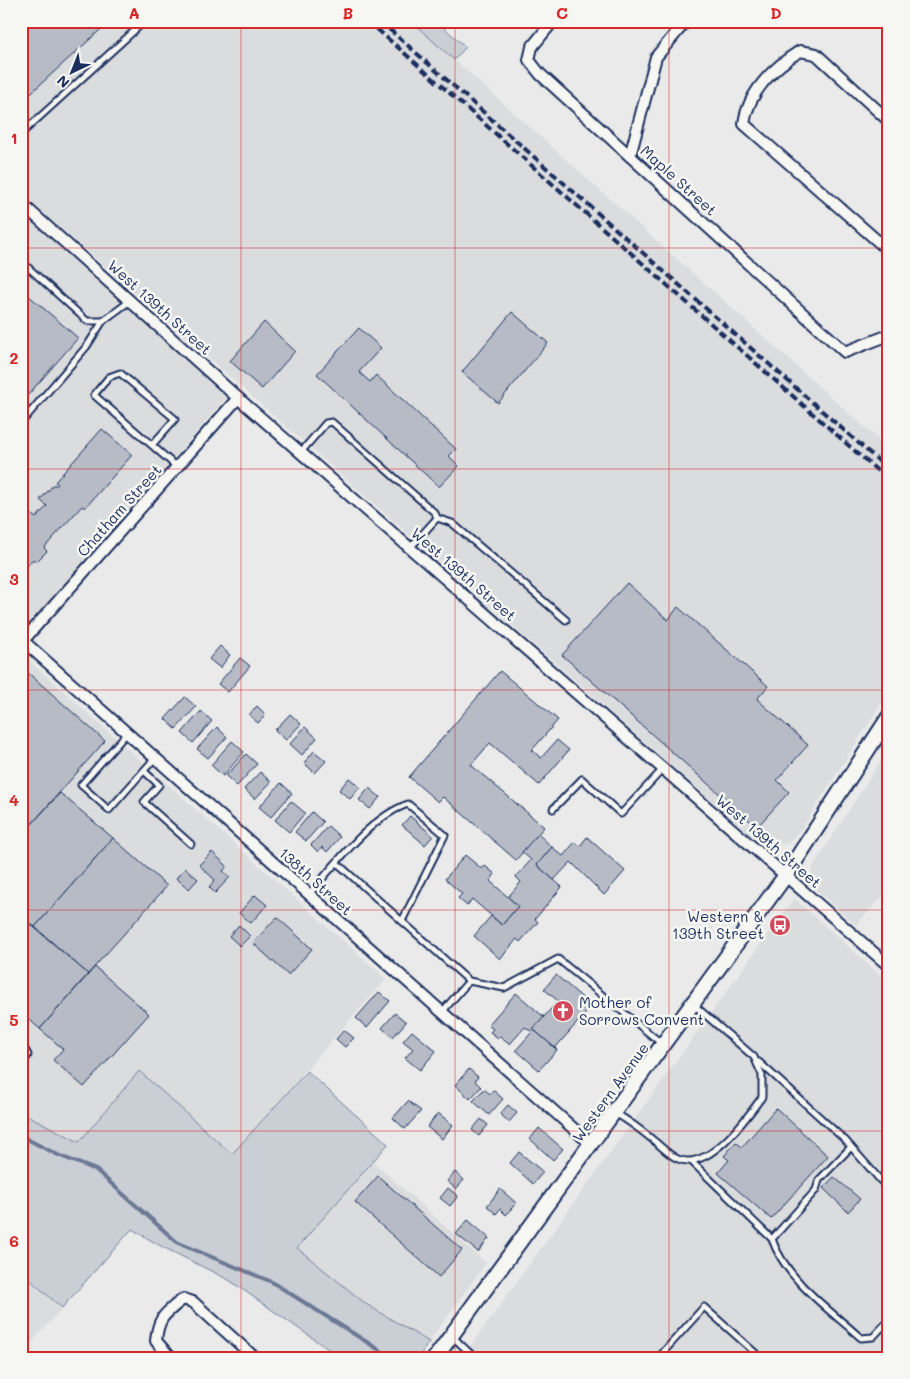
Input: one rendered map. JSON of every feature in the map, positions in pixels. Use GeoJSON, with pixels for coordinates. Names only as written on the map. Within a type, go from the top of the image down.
{"type":"FeatureCollection","features":[{"type":"Feature","properties":{"kind":"main road","name":"Western Avenue"},"geometry":{"type":"LineString","coordinates":[[435,1358],[592,1145],[786,875],[887,725]]}},
{"type":"Feature","properties":{"kind":"street","name":"Maple Street"},"geometry":{"type":"LineString","coordinates":[[553,21],[532,47],[529,60],[540,74],[845,352],[889,335]]}},
{"type":"Feature","properties":{"kind":"street"},"geometry":{"type":"LineString","coordinates":[[630,156],[656,57],[686,21]]}},
{"type":"Feature","properties":{"kind":"street"},"geometry":{"type":"LineString","coordinates":[[889,121],[816,54],[800,51],[779,64],[755,93],[746,111],[744,124],[889,251]]}},
{"type":"Feature","properties":{"kind":"street","name":"West 139th Street"},"geometry":{"type":"LineString","coordinates":[[21,203],[238,398],[889,966]]}},
{"type":"Feature","properties":{"kind":"street","name":"Chatham Street"},"geometry":{"type":"LineString","coordinates":[[22,641],[238,398]]}},
{"type":"Feature","properties":{"kind":"street","name":"138th Street"},"geometry":{"type":"LineString","coordinates":[[22,641],[592,1145]]}},
{"type":"Feature","properties":{"kind":"street"},"geometry":{"type":"LineString","coordinates":[[171,1358],[156,1341],[158,1327],[162,1316],[183,1299],[193,1302],[255,1358]]}},
{"type":"Feature","properties":{"kind":"lane"},"geometry":{"type":"LineString","coordinates":[[21,134],[145,21]]}},
{"type":"Feature","properties":{"kind":"lane"},"geometry":{"type":"LineString","coordinates":[[21,261],[87,321],[103,321]]}},
{"type":"Feature","properties":{"kind":"lane"},"geometry":{"type":"LineString","coordinates":[[21,423],[87,346],[103,321],[131,301]]}},
{"type":"Feature","properties":{"kind":"lane"},"geometry":{"type":"LineString","coordinates":[[152,445],[175,419],[120,372],[110,377],[94,394],[177,467]]}},
{"type":"Feature","properties":{"kind":"lane"},"geometry":{"type":"LineString","coordinates":[[301,452],[326,423],[332,422],[436,513],[436,518],[410,548]]}},
{"type":"Feature","properties":{"kind":"lane"},"geometry":{"type":"LineString","coordinates":[[436,518],[452,523],[566,620]]}},
{"type":"Feature","properties":{"kind":"lane"},"geometry":{"type":"LineString","coordinates":[[127,733],[81,785],[110,810],[155,758]]}},
{"type":"Feature","properties":{"kind":"lane"},"geometry":{"type":"LineString","coordinates":[[553,809],[582,779],[621,814],[663,768]]}},
{"type":"Feature","properties":{"kind":"lane"},"geometry":{"type":"LineString","coordinates":[[144,771],[160,785],[144,802],[191,844]]}},
{"type":"Feature","properties":{"kind":"lane"},"geometry":{"type":"LineString","coordinates":[[309,895],[378,821],[394,809],[408,804],[446,835],[402,921]]}},
{"type":"Feature","properties":{"kind":"lane"},"geometry":{"type":"LineString","coordinates":[[337,863],[469,981],[504,988],[558,959],[664,1045]]}},
{"type":"Feature","properties":{"kind":"lane"},"geometry":{"type":"LineString","coordinates":[[442,1013],[469,981]]}},
{"type":"Feature","properties":{"kind":"lane"},"geometry":{"type":"LineString","coordinates":[[693,1004],[754,1057],[851,1147],[889,1190]]}},
{"type":"Feature","properties":{"kind":"lane"},"geometry":{"type":"LineString","coordinates":[[21,1042],[28,1055],[21,1069]]}},
{"type":"Feature","properties":{"kind":"lane"},"geometry":{"type":"LineString","coordinates":[[615,1112],[636,1125],[676,1158],[692,1162],[698,1161],[709,1155],[721,1144],[762,1097],[762,1074],[754,1057]]}},
{"type":"Feature","properties":{"kind":"lane"},"geometry":{"type":"LineString","coordinates":[[772,1239],[816,1190],[819,1180],[851,1147]]}},
{"type":"Feature","properties":{"kind":"lane"},"geometry":{"type":"LineString","coordinates":[[692,1162],[772,1239],[778,1256],[804,1285],[861,1338],[873,1336],[889,1320]]}},
{"type":"Feature","properties":{"kind":"lane"},"geometry":{"type":"LineString","coordinates":[[658,1358],[704,1307],[760,1358]]}},
{"type":"Feature","properties":{"kind":"lane"},"geometry":{"type":"LineString","coordinates":[[452,1336],[475,1358]]}},
{"type":"Feature","properties":{"kind":"shaded area"},"geometry":{"type":"Polygon","coordinates":[[[21,21],[411,21],[889,449],[889,691],[802,828],[788,843],[773,846],[756,840],[21,193],[21,21]]]}},
{"type":"Feature","properties":{"kind":"shaded area"},"geometry":{"type":"Polygon","coordinates":[[[411,21],[436,21],[466,47],[454,60],[411,21]]]}},
{"type":"Feature","properties":{"kind":"shaded area"},"geometry":{"type":"Polygon","coordinates":[[[21,213],[228,396],[21,633],[21,213]]]}},
{"type":"Feature","properties":{"kind":"shaded area"},"geometry":{"type":"Polygon","coordinates":[[[25,657],[386,979],[232,1154],[139,1071],[78,1142],[21,1112],[21,662],[25,657]]]}},
{"type":"Feature","properties":{"kind":"shaded area"},"geometry":{"type":"Polygon","coordinates":[[[889,748],[889,889],[856,925],[812,886],[812,868],[889,748]]]}},
{"type":"Feature","properties":{"kind":"shaded area"},"geometry":{"type":"Polygon","coordinates":[[[794,898],[889,983],[889,1358],[462,1358],[794,898]]]}},
{"type":"Feature","properties":{"kind":"shaded area"},"geometry":{"type":"Polygon","coordinates":[[[139,1071],[232,1154],[307,1071],[388,1144],[297,1248],[366,1304],[429,1342],[418,1358],[341,1358],[229,1280],[157,1244],[132,1229],[62,1308],[21,1272],[21,1112],[79,1142],[139,1071]]]}},
{"type":"Feature","properties":{"kind":"shaded area"},"geometry":{"type":"Polygon","coordinates":[[[373,1162],[486,1263],[429,1342],[366,1304],[297,1248],[373,1162]]]}},
{"type":"Feature","properties":{"kind":"shaded area"},"geometry":{"type":"Polygon","coordinates":[[[21,1272],[62,1308],[21,1355],[21,1272]]]}},
{"type":"Feature","properties":{"kind":"building"},"geometry":{"type":"Polygon","coordinates":[[[21,21],[110,21],[21,102],[21,21]]]}},
{"type":"Feature","properties":{"kind":"building"},"geometry":{"type":"Polygon","coordinates":[[[21,289],[78,338],[21,403],[21,289]]]}},
{"type":"Feature","properties":{"kind":"building"},"geometry":{"type":"Polygon","coordinates":[[[512,312],[548,343],[498,403],[462,372],[512,312]]]}},
{"type":"Feature","properties":{"kind":"building"},"geometry":{"type":"Polygon","coordinates":[[[264,322],[295,351],[262,389],[230,361],[264,322]]]}},
{"type":"Feature","properties":{"kind":"building"},"geometry":{"type":"Polygon","coordinates":[[[359,328],[381,348],[359,372],[370,382],[376,375],[456,449],[449,456],[459,466],[439,487],[317,374],[359,328]]]}},
{"type":"Feature","properties":{"kind":"building"},"geometry":{"type":"Polygon","coordinates":[[[102,429],[132,455],[85,508],[82,506],[44,548],[47,551],[36,562],[33,559],[22,572],[21,524],[31,514],[36,518],[47,506],[40,500],[54,484],[56,486],[58,484],[55,482],[102,429]]]}},
{"type":"Feature","properties":{"kind":"building"},"geometry":{"type":"Polygon","coordinates":[[[627,583],[668,620],[678,607],[768,686],[757,699],[808,745],[777,780],[789,792],[757,827],[562,655],[627,583]]]}},
{"type":"Feature","properties":{"kind":"building"},"geometry":{"type":"Polygon","coordinates":[[[220,646],[230,655],[220,668],[209,659],[220,646]]]}},
{"type":"Feature","properties":{"kind":"building"},"geometry":{"type":"Polygon","coordinates":[[[240,658],[250,666],[228,692],[218,684],[240,658]]]}},
{"type":"Feature","properties":{"kind":"building"},"geometry":{"type":"Polygon","coordinates":[[[25,670],[105,741],[21,836],[21,675],[25,670]]]}},
{"type":"Feature","properties":{"kind":"building"},"geometry":{"type":"Polygon","coordinates":[[[500,671],[558,720],[532,750],[541,758],[557,740],[569,750],[539,785],[490,743],[471,765],[544,827],[516,860],[443,797],[438,802],[409,777],[500,671]]]}},
{"type":"Feature","properties":{"kind":"building"},"geometry":{"type":"Polygon","coordinates":[[[185,697],[196,707],[176,729],[165,719],[185,697]]]}},
{"type":"Feature","properties":{"kind":"building"},"geometry":{"type":"Polygon","coordinates":[[[257,706],[266,715],[258,723],[249,715],[257,706]]]}},
{"type":"Feature","properties":{"kind":"building"},"geometry":{"type":"Polygon","coordinates":[[[201,711],[212,721],[193,743],[182,733],[201,711]]]}},
{"type":"Feature","properties":{"kind":"building"},"geometry":{"type":"Polygon","coordinates":[[[290,714],[301,724],[286,740],[275,730],[290,714]]]}},
{"type":"Feature","properties":{"kind":"building"},"geometry":{"type":"Polygon","coordinates":[[[217,727],[227,737],[208,758],[197,749],[217,727]]]}},
{"type":"Feature","properties":{"kind":"building"},"geometry":{"type":"Polygon","coordinates":[[[305,727],[317,738],[302,755],[290,744],[305,727]]]}},
{"type":"Feature","properties":{"kind":"building"},"geometry":{"type":"Polygon","coordinates":[[[232,741],[244,752],[223,776],[211,765],[232,741]]]}},
{"type":"Feature","properties":{"kind":"building"},"geometry":{"type":"Polygon","coordinates":[[[314,751],[326,761],[315,773],[304,763],[314,751]]]}},
{"type":"Feature","properties":{"kind":"building"},"geometry":{"type":"Polygon","coordinates":[[[246,754],[257,764],[237,786],[226,776],[246,754]]]}},
{"type":"Feature","properties":{"kind":"building"},"geometry":{"type":"Polygon","coordinates":[[[260,772],[271,782],[255,799],[244,789],[260,772]]]}},
{"type":"Feature","properties":{"kind":"building"},"geometry":{"type":"Polygon","coordinates":[[[349,778],[360,787],[350,799],[339,790],[349,778]]]}},
{"type":"Feature","properties":{"kind":"building"},"geometry":{"type":"Polygon","coordinates":[[[281,783],[292,793],[271,817],[259,807],[281,783]]]}},
{"type":"Feature","properties":{"kind":"building"},"geometry":{"type":"Polygon","coordinates":[[[369,788],[380,797],[370,809],[359,800],[369,788]]]}},
{"type":"Feature","properties":{"kind":"building"},"geometry":{"type":"Polygon","coordinates":[[[60,793],[113,838],[35,927],[21,916],[21,836],[60,793]]]}},
{"type":"Feature","properties":{"kind":"building"},"geometry":{"type":"Polygon","coordinates":[[[291,801],[305,813],[289,832],[275,820],[291,801]]]}},
{"type":"Feature","properties":{"kind":"building"},"geometry":{"type":"Polygon","coordinates":[[[312,812],[323,822],[306,841],[295,832],[312,812]]]}},
{"type":"Feature","properties":{"kind":"building"},"geometry":{"type":"Polygon","coordinates":[[[410,816],[433,836],[425,845],[402,825],[410,816]]]}},
{"type":"Feature","properties":{"kind":"building"},"geometry":{"type":"Polygon","coordinates":[[[328,826],[340,837],[327,852],[322,847],[318,852],[311,845],[328,826]]]}},
{"type":"Feature","properties":{"kind":"building"},"geometry":{"type":"Polygon","coordinates":[[[538,834],[552,847],[537,865],[562,887],[535,919],[538,922],[520,942],[517,939],[500,959],[474,936],[491,916],[502,925],[518,906],[508,897],[521,882],[516,877],[531,860],[522,852],[538,834]]]}},
{"type":"Feature","properties":{"kind":"building"},"geometry":{"type":"Polygon","coordinates":[[[587,837],[625,871],[604,895],[571,862],[554,880],[537,865],[552,847],[563,856],[575,842],[580,846],[587,837]]]}},
{"type":"Feature","properties":{"kind":"building"},"geometry":{"type":"Polygon","coordinates":[[[113,838],[167,886],[88,974],[35,927],[113,838]]]}},
{"type":"Feature","properties":{"kind":"building"},"geometry":{"type":"Polygon","coordinates":[[[212,852],[227,866],[223,871],[230,877],[215,893],[209,887],[215,880],[199,865],[212,852]]]}},
{"type":"Feature","properties":{"kind":"building"},"geometry":{"type":"Polygon","coordinates":[[[465,855],[482,869],[485,866],[495,874],[490,881],[518,906],[502,925],[472,899],[467,906],[458,898],[462,894],[445,879],[465,855]]]}},
{"type":"Feature","properties":{"kind":"building"},"geometry":{"type":"Polygon","coordinates":[[[185,868],[198,879],[189,889],[176,878],[185,868]]]}},
{"type":"Feature","properties":{"kind":"building"},"geometry":{"type":"Polygon","coordinates":[[[255,895],[267,905],[251,923],[239,913],[255,895]]]}},
{"type":"Feature","properties":{"kind":"building"},"geometry":{"type":"Polygon","coordinates":[[[21,916],[88,974],[40,1029],[21,1012],[21,916]]]}},
{"type":"Feature","properties":{"kind":"building"},"geometry":{"type":"Polygon","coordinates":[[[277,917],[312,949],[288,975],[253,943],[277,917]]]}},
{"type":"Feature","properties":{"kind":"building"},"geometry":{"type":"Polygon","coordinates":[[[239,925],[250,936],[240,946],[229,936],[239,925]]]}},
{"type":"Feature","properties":{"kind":"building"},"geometry":{"type":"Polygon","coordinates":[[[95,967],[149,1014],[84,1087],[53,1060],[63,1049],[40,1029],[95,967]]]}},
{"type":"Feature","properties":{"kind":"building"},"geometry":{"type":"Polygon","coordinates":[[[556,975],[592,1006],[555,1048],[533,1029],[558,1001],[544,989],[556,975]]]}},
{"type":"Feature","properties":{"kind":"building"},"geometry":{"type":"Polygon","coordinates":[[[379,992],[390,1001],[367,1028],[356,1018],[379,992]]]}},
{"type":"Feature","properties":{"kind":"building"},"geometry":{"type":"Polygon","coordinates":[[[516,993],[544,1017],[533,1029],[557,1050],[539,1070],[516,1050],[532,1032],[525,1027],[510,1044],[500,1036],[498,1038],[490,1032],[493,1029],[488,1025],[516,993]]]}},
{"type":"Feature","properties":{"kind":"building"},"geometry":{"type":"Polygon","coordinates":[[[395,1013],[406,1022],[393,1037],[382,1028],[395,1013]]]}},
{"type":"Feature","properties":{"kind":"building"},"geometry":{"type":"Polygon","coordinates":[[[344,1030],[354,1038],[345,1047],[336,1039],[344,1030]]]}},
{"type":"Feature","properties":{"kind":"building"},"geometry":{"type":"Polygon","coordinates":[[[412,1031],[436,1051],[420,1070],[405,1058],[413,1049],[403,1041],[412,1031]]]}},
{"type":"Feature","properties":{"kind":"building"},"geometry":{"type":"Polygon","coordinates":[[[469,1069],[478,1077],[475,1081],[481,1087],[470,1099],[455,1085],[469,1069]]]}},
{"type":"Feature","properties":{"kind":"building"},"geometry":{"type":"Polygon","coordinates":[[[484,1089],[490,1094],[493,1090],[503,1099],[489,1115],[473,1101],[484,1089]]]}},
{"type":"Feature","properties":{"kind":"building"},"geometry":{"type":"Polygon","coordinates":[[[408,1101],[421,1111],[405,1129],[393,1118],[408,1101]]]}},
{"type":"Feature","properties":{"kind":"building"},"geometry":{"type":"Polygon","coordinates":[[[508,1105],[517,1113],[509,1122],[500,1114],[508,1105]]]}},
{"type":"Feature","properties":{"kind":"building"},"geometry":{"type":"Polygon","coordinates":[[[776,1108],[828,1156],[771,1219],[718,1173],[729,1160],[724,1156],[736,1142],[742,1147],[776,1108]]]}},
{"type":"Feature","properties":{"kind":"building"},"geometry":{"type":"Polygon","coordinates":[[[438,1113],[453,1125],[442,1139],[427,1127],[438,1113]]]}},
{"type":"Feature","properties":{"kind":"building"},"geometry":{"type":"Polygon","coordinates":[[[481,1119],[488,1125],[479,1136],[472,1130],[481,1119]]]}},
{"type":"Feature","properties":{"kind":"building"},"geometry":{"type":"Polygon","coordinates":[[[539,1128],[563,1149],[553,1160],[530,1139],[539,1128]]]}},
{"type":"Feature","properties":{"kind":"building"},"geometry":{"type":"Polygon","coordinates":[[[519,1152],[543,1172],[533,1184],[510,1163],[519,1152]]]}},
{"type":"Feature","properties":{"kind":"building"},"geometry":{"type":"Polygon","coordinates":[[[455,1172],[464,1180],[456,1189],[447,1181],[455,1172]]]}},
{"type":"Feature","properties":{"kind":"building"},"geometry":{"type":"Polygon","coordinates":[[[378,1176],[462,1250],[439,1277],[355,1202],[378,1176]]]}},
{"type":"Feature","properties":{"kind":"building"},"geometry":{"type":"Polygon","coordinates":[[[834,1177],[860,1199],[848,1212],[823,1188],[834,1177]]]}},
{"type":"Feature","properties":{"kind":"building"},"geometry":{"type":"Polygon","coordinates":[[[448,1188],[458,1196],[450,1206],[440,1198],[448,1188]]]}},
{"type":"Feature","properties":{"kind":"building"},"geometry":{"type":"Polygon","coordinates":[[[500,1189],[516,1203],[506,1215],[500,1209],[496,1214],[487,1206],[500,1189]]]}},
{"type":"Feature","properties":{"kind":"building"},"geometry":{"type":"Polygon","coordinates":[[[468,1220],[489,1238],[478,1252],[456,1234],[468,1220]]]}},
{"type":"Feature","properties":{"kind":"waterway"},"geometry":{"type":"LineString","coordinates":[[21,1136],[58,1155],[96,1170],[178,1243],[272,1282],[392,1358]]}},
{"type":"Feature","properties":{"kind":"railway"},"geometry":{"type":"LineString","coordinates":[[368,21],[889,481]]}},
{"type":"Feature","properties":{"kind":"railway"},"geometry":{"type":"LineString","coordinates":[[380,21],[889,470]]}},
{"type":"Feature","properties":{"kind":"place","name":"Western & 139th Street"},"geometry":{"type":"Point","coordinates":[780,925]}},
{"type":"Feature","properties":{"kind":"place","name":"Mother of Sorrows Convent"},"geometry":{"type":"Point","coordinates":[563,1011]}}]}
